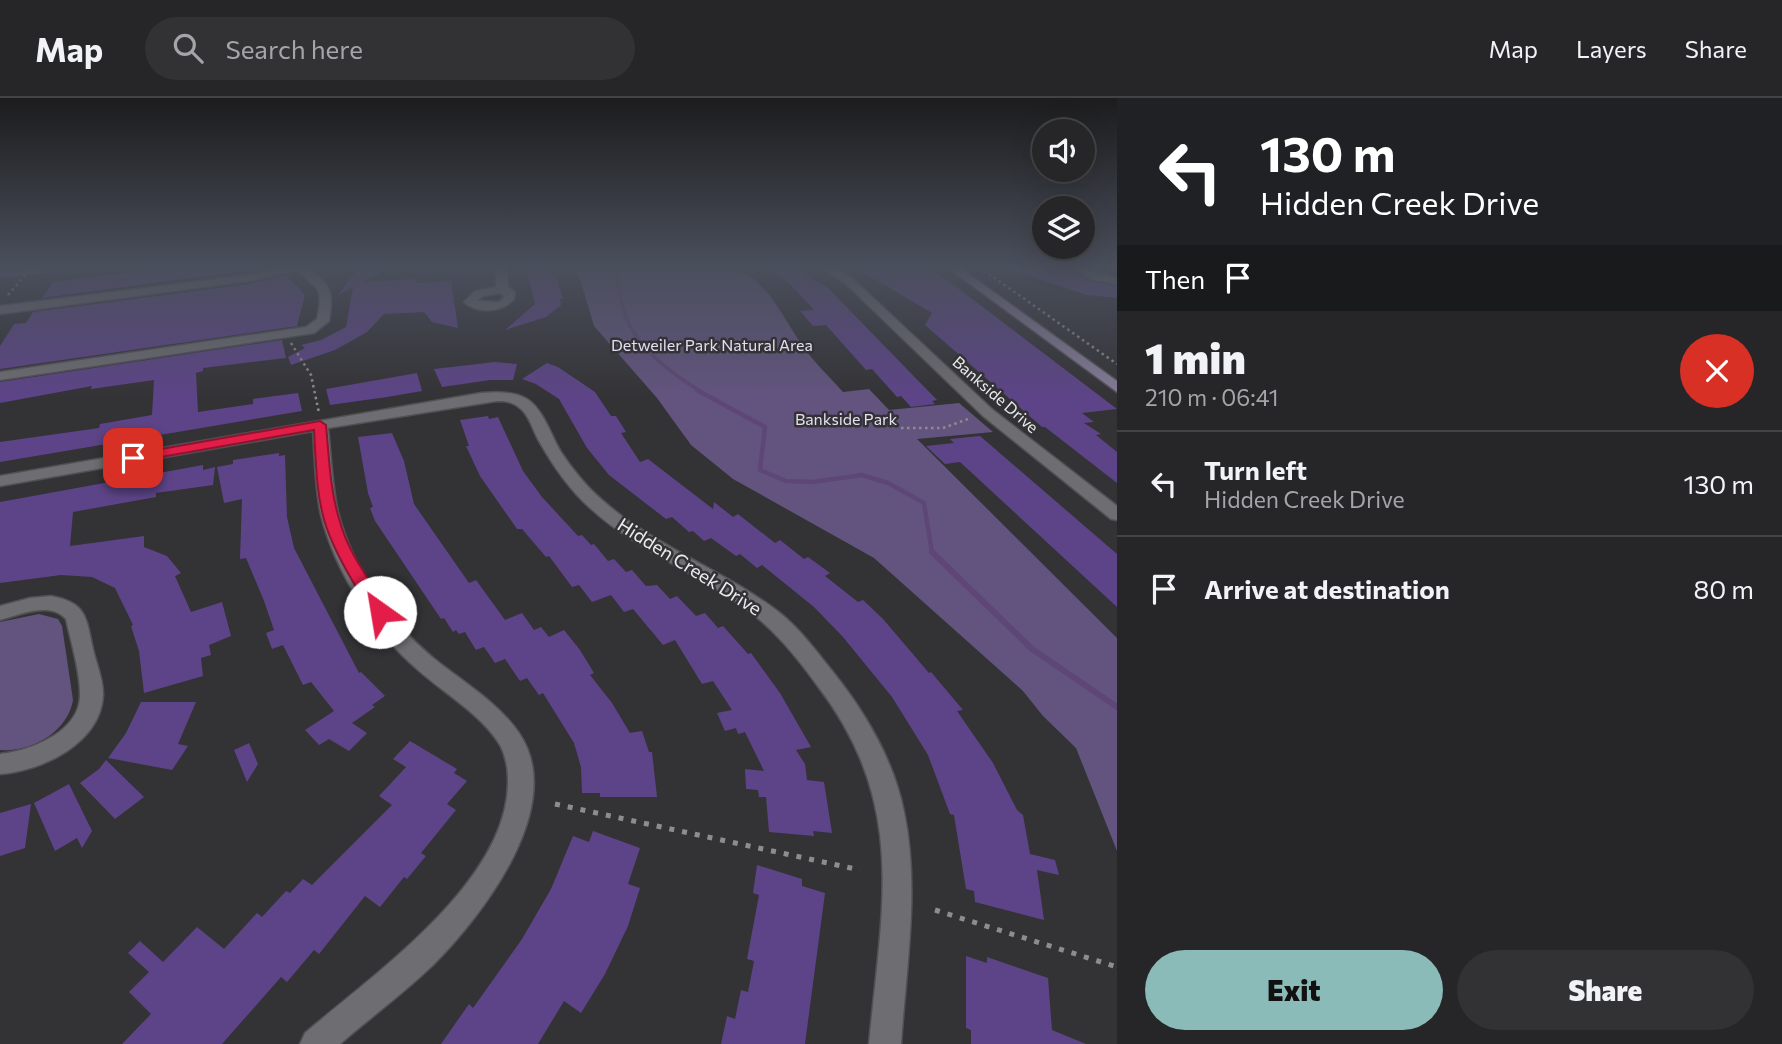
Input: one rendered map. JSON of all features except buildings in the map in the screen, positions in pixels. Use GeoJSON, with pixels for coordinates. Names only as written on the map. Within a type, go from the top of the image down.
{"type":"FeatureCollection","features":[{"type":"Feature","properties":{"kind":"main road"},"geometry":{"type":"LineString","coordinates":[[1012,311],[1117,388]]}},
{"type":"Feature","properties":{"kind":"main road"},"geometry":{"type":"LineString","coordinates":[[1027,311],[1117,376]]}},
{"type":"Feature","properties":{"kind":"street"},"geometry":{"type":"LineString","coordinates":[[0,376],[310,330],[323,321],[325,311]]}},
{"type":"Feature","properties":{"kind":"street","name":"Bankside Drive"},"geometry":{"type":"LineString","coordinates":[[880,311],[988,413],[1117,515]]}},
{"type":"Feature","properties":{"kind":"street","name":"Hidden Creek Drive"},"geometry":{"type":"LineString","coordinates":[[0,481],[320,420],[481,397],[516,399],[530,409],[545,441],[574,482],[604,511],[653,546],[718,579],[772,617],[847,705],[872,755],[892,814],[895,838],[895,886],[885,1044]]}},
{"type":"Feature","properties":{"kind":"street"},"geometry":{"type":"LineString","coordinates":[[316,1044],[412,965],[453,922],[490,872],[513,827],[522,798],[523,778],[523,768],[511,740],[493,719],[421,662],[394,633],[367,592],[343,549],[333,524],[327,500],[320,420]]}},
{"type":"Feature","properties":{"kind":"street"},"geometry":{"type":"LineString","coordinates":[[0,612],[39,603],[62,605],[72,611],[76,617],[92,695],[91,706],[84,719],[74,732],[54,748],[30,759],[0,764]]}},
{"type":"Feature","properties":{"kind":"path"},"geometry":{"type":"LineString","coordinates":[[1042,311],[1117,364]]}},
{"type":"Feature","properties":{"kind":"path"},"geometry":{"type":"LineString","coordinates":[[289,340],[311,374],[320,420]]}},
{"type":"Feature","properties":{"kind":"path"},"geometry":{"type":"LineString","coordinates":[[901,428],[943,428],[988,413]]}},
{"type":"Feature","properties":{"kind":"path"},"geometry":{"type":"LineString","coordinates":[[555,804],[860,870]]}},
{"type":"Feature","properties":{"kind":"path"},"geometry":{"type":"LineString","coordinates":[[935,911],[1117,967]]}},
{"type":"Feature","properties":{"kind":"green space","name":"Detweiler Park Natural Area"},"geometry":{"type":"Polygon","coordinates":[[[590,311],[780,311],[807,352],[843,392],[869,389],[889,410],[959,403],[993,432],[917,439],[1117,638],[1117,851],[1076,748],[1043,716],[1023,691],[874,558],[733,479],[691,445],[657,398],[594,326],[590,311]]]}},
{"type":"Feature","properties":{"kind":"green space"},"geometry":{"type":"Polygon","coordinates":[[[39,614],[58,619],[62,626],[73,700],[70,711],[56,731],[46,738],[23,748],[0,750],[0,622],[39,614]]]}},
{"type":"Feature","properties":{"kind":"waterway"},"geometry":{"type":"LineString","coordinates":[[624,311],[633,331],[649,352],[700,391]]}},
{"type":"Feature","properties":{"kind":"waterway"},"geometry":{"type":"LineString","coordinates":[[697,390],[765,427],[760,470],[786,481],[813,482],[862,475],[888,483],[924,503],[932,553]]}},
{"type":"Feature","properties":{"kind":"waterway"},"geometry":{"type":"LineString","coordinates":[[932,552],[1032,649],[1117,707]]}},
{"type":"Feature","properties":{"kind":"route"},"geometry":{"type":"LineString","coordinates":[[133,458],[320,425],[327,500],[333,524],[343,549],[380,612]]}},
{"type":"Feature","properties":{"kind":"park label","name":"Bankside Park"},"geometry":{"type":"Point","coordinates":[846,418]}}]}
